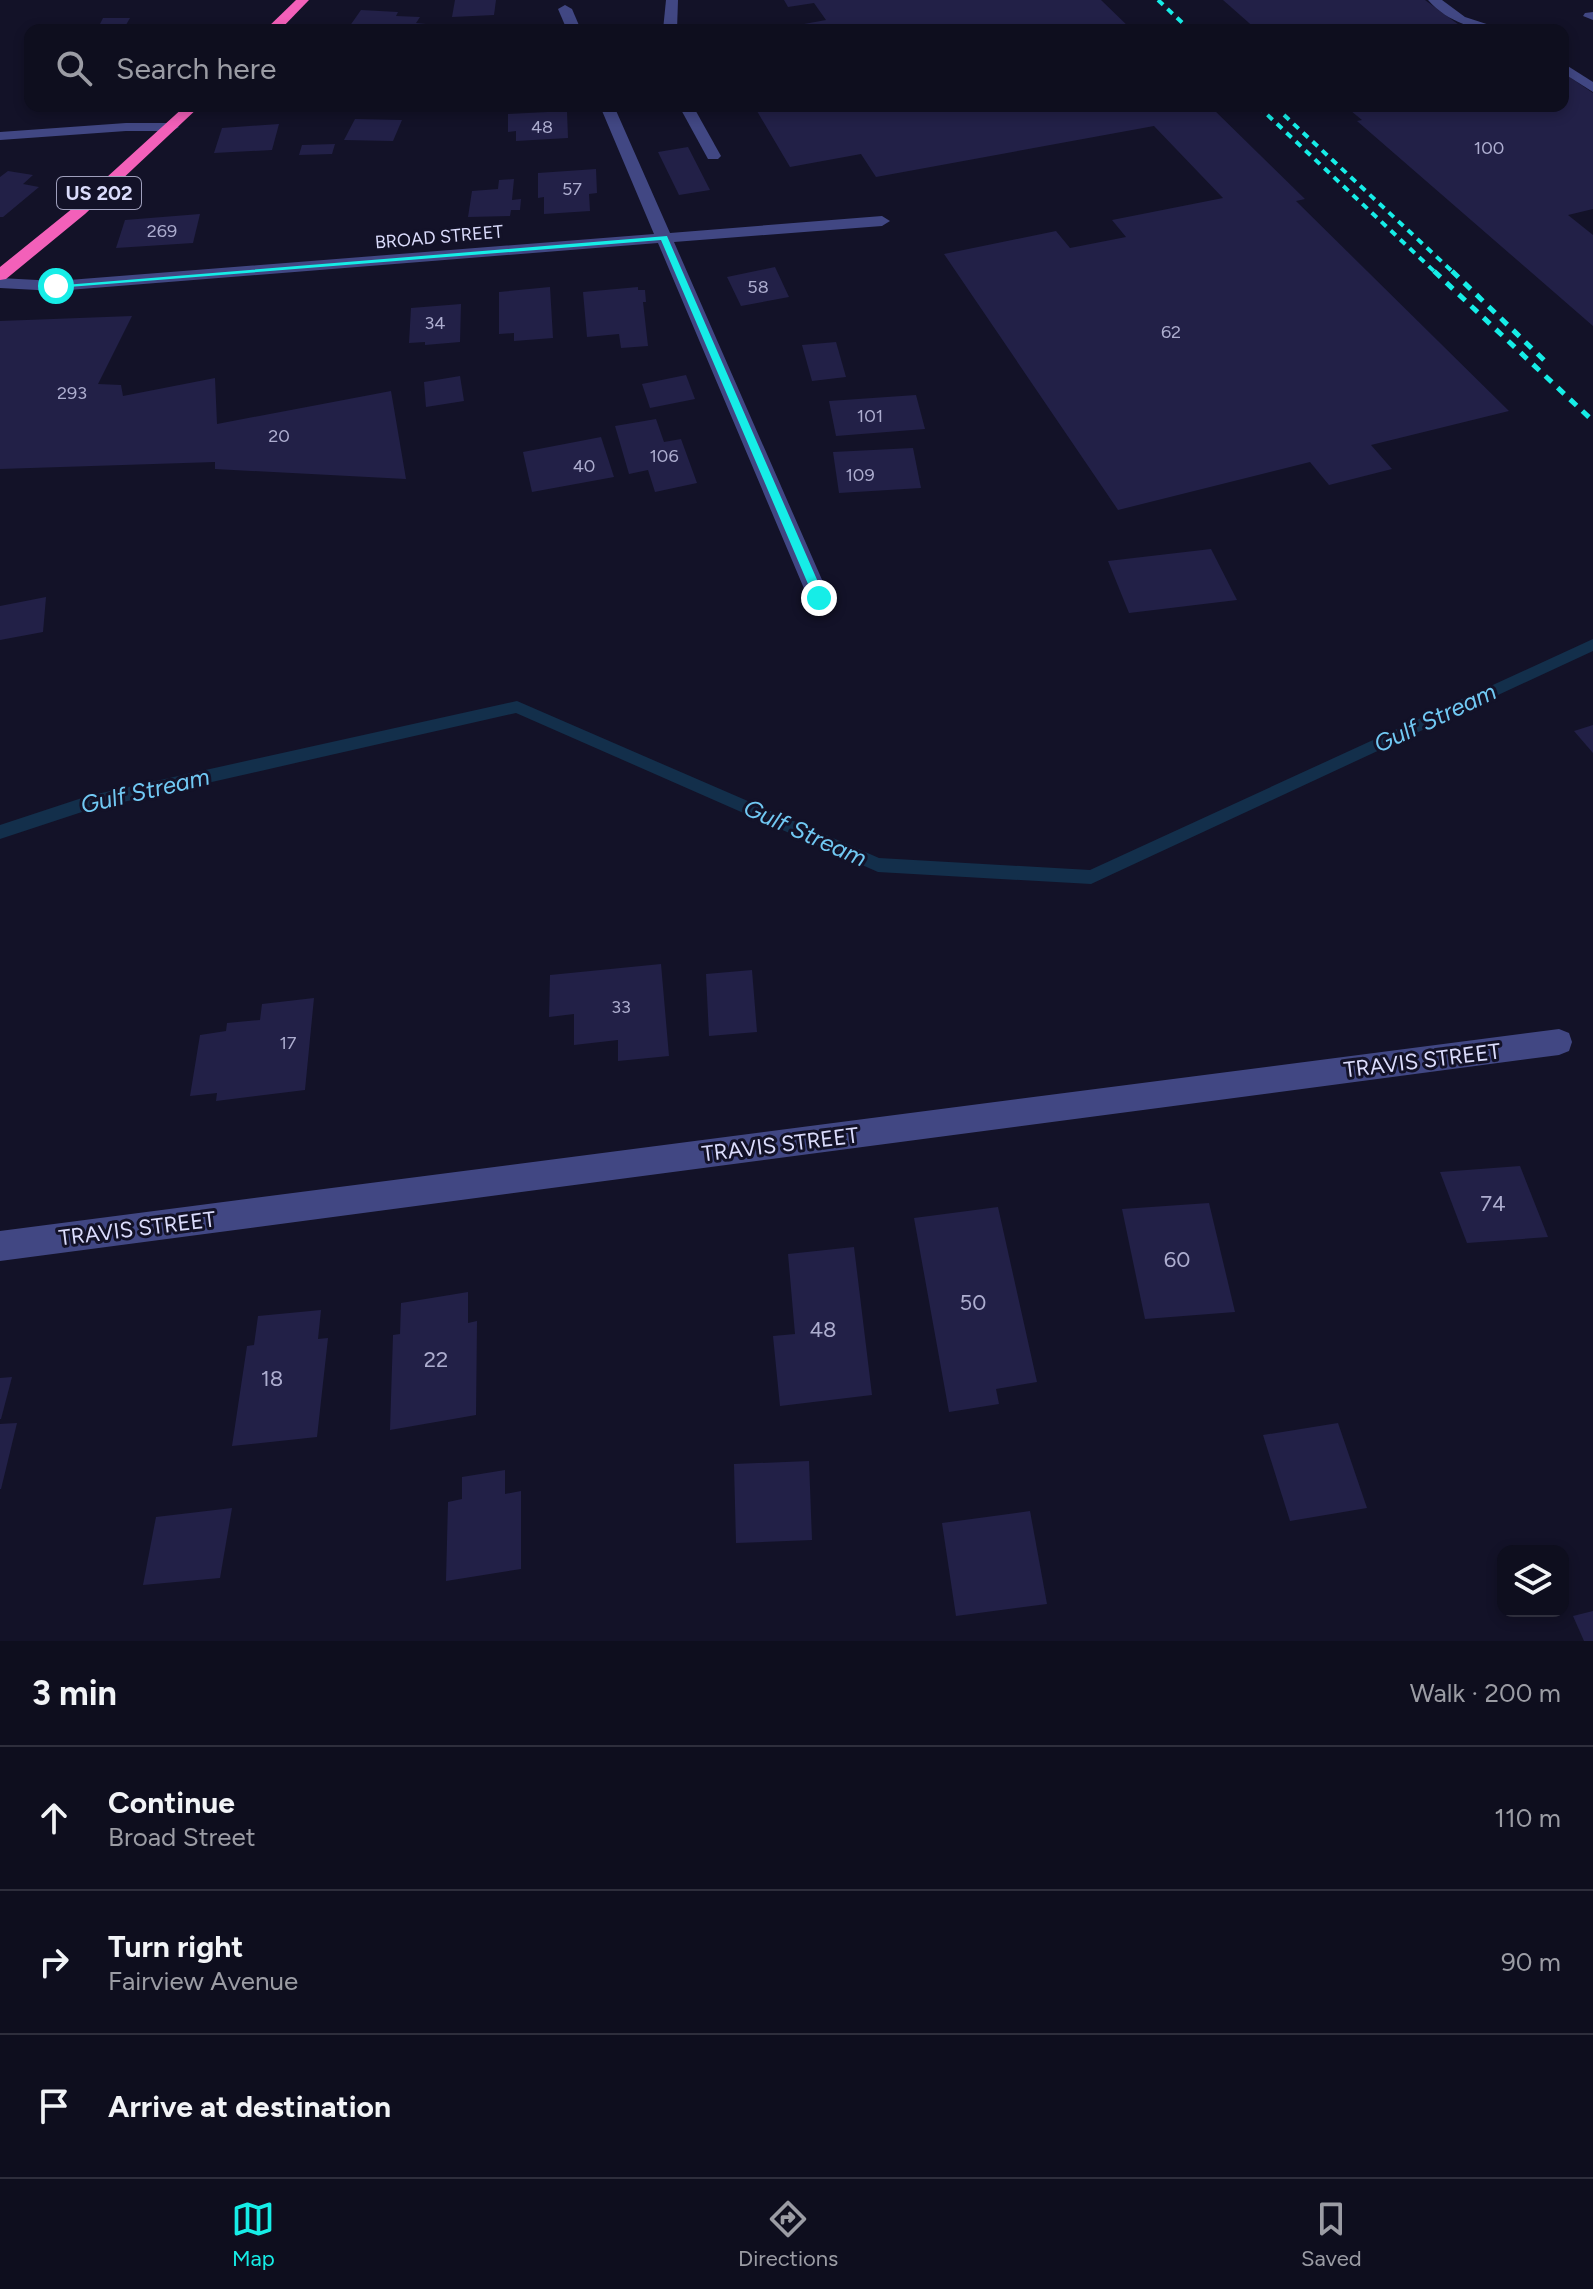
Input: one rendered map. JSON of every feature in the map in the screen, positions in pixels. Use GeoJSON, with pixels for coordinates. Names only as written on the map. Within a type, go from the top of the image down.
{"type":"FeatureCollection","features":[{"type":"Feature","properties":{"kind":"highway"},"geometry":{"type":"LineString","coordinates":[[278,24],[303,0]]}},
{"type":"Feature","properties":{"kind":"highway","name":"US 202"},"geometry":{"type":"LineString","coordinates":[[0,275],[79,211],[187,112]]}},
{"type":"Feature","properties":{"kind":"street"},"geometry":{"type":"LineString","coordinates":[[670,24],[672,0]]}},
{"type":"Feature","properties":{"kind":"street"},"geometry":{"type":"LineString","coordinates":[[1434,0],[1460,20],[1475,24]]}},
{"type":"Feature","properties":{"kind":"street"},"geometry":{"type":"LineString","coordinates":[[565,9],[571,24]]}},
{"type":"Feature","properties":{"kind":"street"},"geometry":{"type":"LineString","coordinates":[[1569,71],[1593,88]]}},
{"type":"Feature","properties":{"kind":"street"},"geometry":{"type":"LineString","coordinates":[[610,112],[819,598]]}},
{"type":"Feature","properties":{"kind":"street"},"geometry":{"type":"LineString","coordinates":[[689,112],[713,156]]}},
{"type":"Feature","properties":{"kind":"street"},"geometry":{"type":"LineString","coordinates":[[0,136],[126,127],[172,127]]}},
{"type":"Feature","properties":{"kind":"street","name":"BROAD STREET"},"geometry":{"type":"LineString","coordinates":[[0,283],[56,286],[882,221]]}},
{"type":"Feature","properties":{"kind":"street","name":"TRAVIS STREET"},"geometry":{"type":"LineString","coordinates":[[0,1246],[1559,1042]]}},
{"type":"Feature","properties":{"kind":"building"},"geometry":{"type":"Polygon","coordinates":[[[455,0],[496,0],[494,15],[452,17],[455,0]]]}},
{"type":"Feature","properties":{"kind":"building"},"geometry":{"type":"Polygon","coordinates":[[[784,0],[1101,0],[1126,24],[804,24],[826,20],[814,3],[788,7],[784,0]]]}},
{"type":"Feature","properties":{"kind":"building"},"geometry":{"type":"Polygon","coordinates":[[[1223,0],[1425,0],[1458,24],[1250,24],[1223,0]]]}},
{"type":"Feature","properties":{"kind":"building"},"geometry":{"type":"Polygon","coordinates":[[[361,10],[398,12],[396,16],[420,17],[416,23],[426,24],[351,24],[361,10]]]}},
{"type":"Feature","properties":{"kind":"building"},"geometry":{"type":"Polygon","coordinates":[[[103,18],[130,18],[126,24],[100,24],[103,18]]]}},
{"type":"Feature","properties":{"kind":"building"},"geometry":{"type":"Polygon","coordinates":[[[1569,77],[1593,93],[1593,209],[1568,215],[1593,235],[1593,326],[1357,121],[1362,120],[1352,112],[1569,112],[1569,77]]]}},
{"type":"Feature","properties":{"kind":"building"},"geometry":{"type":"Polygon","coordinates":[[[567,112],[568,138],[516,141],[516,131],[508,132],[508,114],[567,112]]]}},
{"type":"Feature","properties":{"kind":"building"},"geometry":{"type":"Polygon","coordinates":[[[758,112],[1216,112],[1305,199],[1296,201],[1509,411],[1371,445],[1392,469],[1329,485],[1310,462],[1118,510],[944,254],[1056,231],[1070,248],[1126,237],[1112,220],[1223,198],[1154,126],[876,177],[861,154],[790,167],[758,112]]]}},
{"type":"Feature","properties":{"kind":"building"},"geometry":{"type":"Polygon","coordinates":[[[355,119],[402,120],[393,141],[344,140],[355,119]]]}},
{"type":"Feature","properties":{"kind":"building"},"geometry":{"type":"Polygon","coordinates":[[[279,124],[272,150],[214,153],[222,128],[279,124]]]}},
{"type":"Feature","properties":{"kind":"building"},"geometry":{"type":"Polygon","coordinates":[[[335,144],[332,154],[299,155],[302,145],[335,144]]]}},
{"type":"Feature","properties":{"kind":"building"},"geometry":{"type":"Polygon","coordinates":[[[688,147],[710,190],[679,195],[658,152],[688,147]]]}},
{"type":"Feature","properties":{"kind":"building"},"geometry":{"type":"Polygon","coordinates":[[[596,169],[597,193],[589,194],[590,211],[544,214],[544,197],[538,198],[538,173],[596,169]]]}},
{"type":"Feature","properties":{"kind":"building"},"geometry":{"type":"Polygon","coordinates":[[[8,171],[33,175],[23,184],[39,187],[0,217],[0,177],[8,171]]]}},
{"type":"Feature","properties":{"kind":"building"},"geometry":{"type":"Polygon","coordinates":[[[514,179],[512,200],[521,199],[520,210],[511,210],[510,216],[468,217],[472,191],[498,189],[499,180],[514,179]]]}},
{"type":"Feature","properties":{"kind":"building"},"geometry":{"type":"Polygon","coordinates":[[[200,214],[193,243],[116,248],[125,220],[200,214]]]}},
{"type":"Feature","properties":{"kind":"building"},"geometry":{"type":"Polygon","coordinates":[[[775,267],[789,297],[741,306],[727,277],[775,267]]]}},
{"type":"Feature","properties":{"kind":"building"},"geometry":{"type":"Polygon","coordinates":[[[550,287],[553,338],[514,341],[514,333],[499,334],[499,292],[550,287]]]}},
{"type":"Feature","properties":{"kind":"building"},"geometry":{"type":"Polygon","coordinates":[[[638,287],[638,290],[645,290],[646,302],[643,302],[648,346],[621,348],[619,334],[587,337],[583,292],[638,287]]]}},
{"type":"Feature","properties":{"kind":"building"},"geometry":{"type":"Polygon","coordinates":[[[461,304],[460,342],[409,343],[411,308],[461,304]]]}},
{"type":"Feature","properties":{"kind":"building"},"geometry":{"type":"Polygon","coordinates":[[[132,316],[98,384],[121,385],[123,396],[215,378],[217,424],[391,391],[406,479],[215,469],[215,462],[0,469],[0,321],[132,316]]]}},
{"type":"Feature","properties":{"kind":"building"},"geometry":{"type":"Polygon","coordinates":[[[836,342],[846,377],[812,381],[802,345],[836,342]]]}},
{"type":"Feature","properties":{"kind":"building"},"geometry":{"type":"Polygon","coordinates":[[[686,375],[695,399],[650,408],[642,384],[686,375]]]}},
{"type":"Feature","properties":{"kind":"building"},"geometry":{"type":"Polygon","coordinates":[[[460,376],[464,401],[426,407],[424,382],[460,376]]]}},
{"type":"Feature","properties":{"kind":"building"},"geometry":{"type":"Polygon","coordinates":[[[916,395],[925,429],[836,436],[829,401],[916,395]]]}},
{"type":"Feature","properties":{"kind":"building"},"geometry":{"type":"Polygon","coordinates":[[[656,419],[664,442],[681,439],[697,483],[655,492],[648,470],[629,474],[615,426],[656,419]]]}},
{"type":"Feature","properties":{"kind":"building"},"geometry":{"type":"Polygon","coordinates":[[[601,437],[614,477],[532,492],[523,452],[601,437]]]}},
{"type":"Feature","properties":{"kind":"building"},"geometry":{"type":"Polygon","coordinates":[[[913,448],[921,488],[839,493],[833,452],[913,448]]]}},
{"type":"Feature","properties":{"kind":"building"},"geometry":{"type":"Polygon","coordinates":[[[1211,549],[1237,600],[1129,613],[1108,561],[1211,549]]]}},
{"type":"Feature","properties":{"kind":"building"},"geometry":{"type":"Polygon","coordinates":[[[46,597],[43,632],[0,640],[0,606],[46,597]]]}},
{"type":"Feature","properties":{"kind":"building"},"geometry":{"type":"Polygon","coordinates":[[[1593,725],[1593,753],[1574,731],[1593,725]]]}},
{"type":"Feature","properties":{"kind":"building"},"geometry":{"type":"Polygon","coordinates":[[[661,964],[669,1056],[618,1061],[618,1040],[574,1045],[574,1014],[549,1017],[550,975],[661,964]]]}},
{"type":"Feature","properties":{"kind":"building"},"geometry":{"type":"Polygon","coordinates":[[[752,970],[757,1032],[709,1036],[706,974],[752,970]]]}},
{"type":"Feature","properties":{"kind":"building"},"geometry":{"type":"Polygon","coordinates":[[[314,998],[305,1090],[216,1101],[217,1093],[190,1096],[200,1035],[226,1031],[227,1023],[260,1020],[262,1004],[314,998]]]}},
{"type":"Feature","properties":{"kind":"building"},"geometry":{"type":"Polygon","coordinates":[[[1520,1166],[1548,1237],[1467,1243],[1440,1172],[1520,1166]]]}},
{"type":"Feature","properties":{"kind":"building"},"geometry":{"type":"Polygon","coordinates":[[[1209,1203],[1235,1312],[1145,1319],[1122,1209],[1209,1203]]]}},
{"type":"Feature","properties":{"kind":"building"},"geometry":{"type":"Polygon","coordinates":[[[998,1207],[1037,1382],[996,1389],[999,1404],[949,1412],[914,1218],[998,1207]]]}},
{"type":"Feature","properties":{"kind":"building"},"geometry":{"type":"Polygon","coordinates":[[[854,1247],[872,1395],[780,1406],[773,1336],[795,1334],[788,1254],[854,1247]]]}},
{"type":"Feature","properties":{"kind":"building"},"geometry":{"type":"Polygon","coordinates":[[[468,1292],[468,1323],[477,1321],[476,1415],[390,1430],[393,1335],[400,1334],[401,1303],[468,1292]]]}},
{"type":"Feature","properties":{"kind":"building"},"geometry":{"type":"Polygon","coordinates":[[[321,1310],[318,1339],[328,1338],[317,1437],[232,1446],[247,1346],[254,1345],[258,1316],[321,1310]]]}},
{"type":"Feature","properties":{"kind":"building"},"geometry":{"type":"Polygon","coordinates":[[[12,1377],[1,1419],[0,1419],[0,1378],[12,1377]]]}},
{"type":"Feature","properties":{"kind":"building"},"geometry":{"type":"Polygon","coordinates":[[[17,1423],[1,1489],[0,1489],[0,1424],[17,1423]]]}},
{"type":"Feature","properties":{"kind":"building"},"geometry":{"type":"Polygon","coordinates":[[[1338,1423],[1367,1508],[1290,1521],[1263,1435],[1338,1423]]]}},
{"type":"Feature","properties":{"kind":"building"},"geometry":{"type":"Polygon","coordinates":[[[809,1461],[812,1540],[736,1543],[734,1464],[809,1461]]]}},
{"type":"Feature","properties":{"kind":"building"},"geometry":{"type":"Polygon","coordinates":[[[505,1470],[505,1494],[521,1491],[521,1569],[446,1581],[448,1502],[462,1499],[462,1477],[505,1470]]]}},
{"type":"Feature","properties":{"kind":"building"},"geometry":{"type":"Polygon","coordinates":[[[232,1508],[220,1578],[143,1585],[156,1517],[232,1508]]]}},
{"type":"Feature","properties":{"kind":"building"},"geometry":{"type":"Polygon","coordinates":[[[1030,1511],[1047,1604],[956,1616],[942,1523],[1030,1511]]]}},
{"type":"Feature","properties":{"kind":"building"},"geometry":{"type":"Polygon","coordinates":[[[1593,1611],[1593,1641],[1584,1641],[1573,1616],[1593,1611]]]}},
{"type":"Feature","properties":{"kind":"waterway","name":"Gulf Stream"},"geometry":{"type":"LineString","coordinates":[[0,832],[88,803],[517,707],[878,865],[1091,877],[1593,645]]}},
{"type":"Feature","properties":{"kind":"railway"},"geometry":{"type":"LineString","coordinates":[[1158,0],[1184,24]]}},
{"type":"Feature","properties":{"kind":"railway"},"geometry":{"type":"LineString","coordinates":[[1264,112],[1436,273]]}},
{"type":"Feature","properties":{"kind":"railway"},"geometry":{"type":"LineString","coordinates":[[1284,115],[1454,273]]}},
{"type":"Feature","properties":{"kind":"railway"},"geometry":{"type":"LineString","coordinates":[[1434,271],[1593,421]]}},
{"type":"Feature","properties":{"kind":"railway"},"geometry":{"type":"LineString","coordinates":[[1452,271],[1549,365]]}},
{"type":"Feature","properties":{"kind":"route"},"geometry":{"type":"LineString","coordinates":[[56,286],[664,237],[819,598]]}}]}
